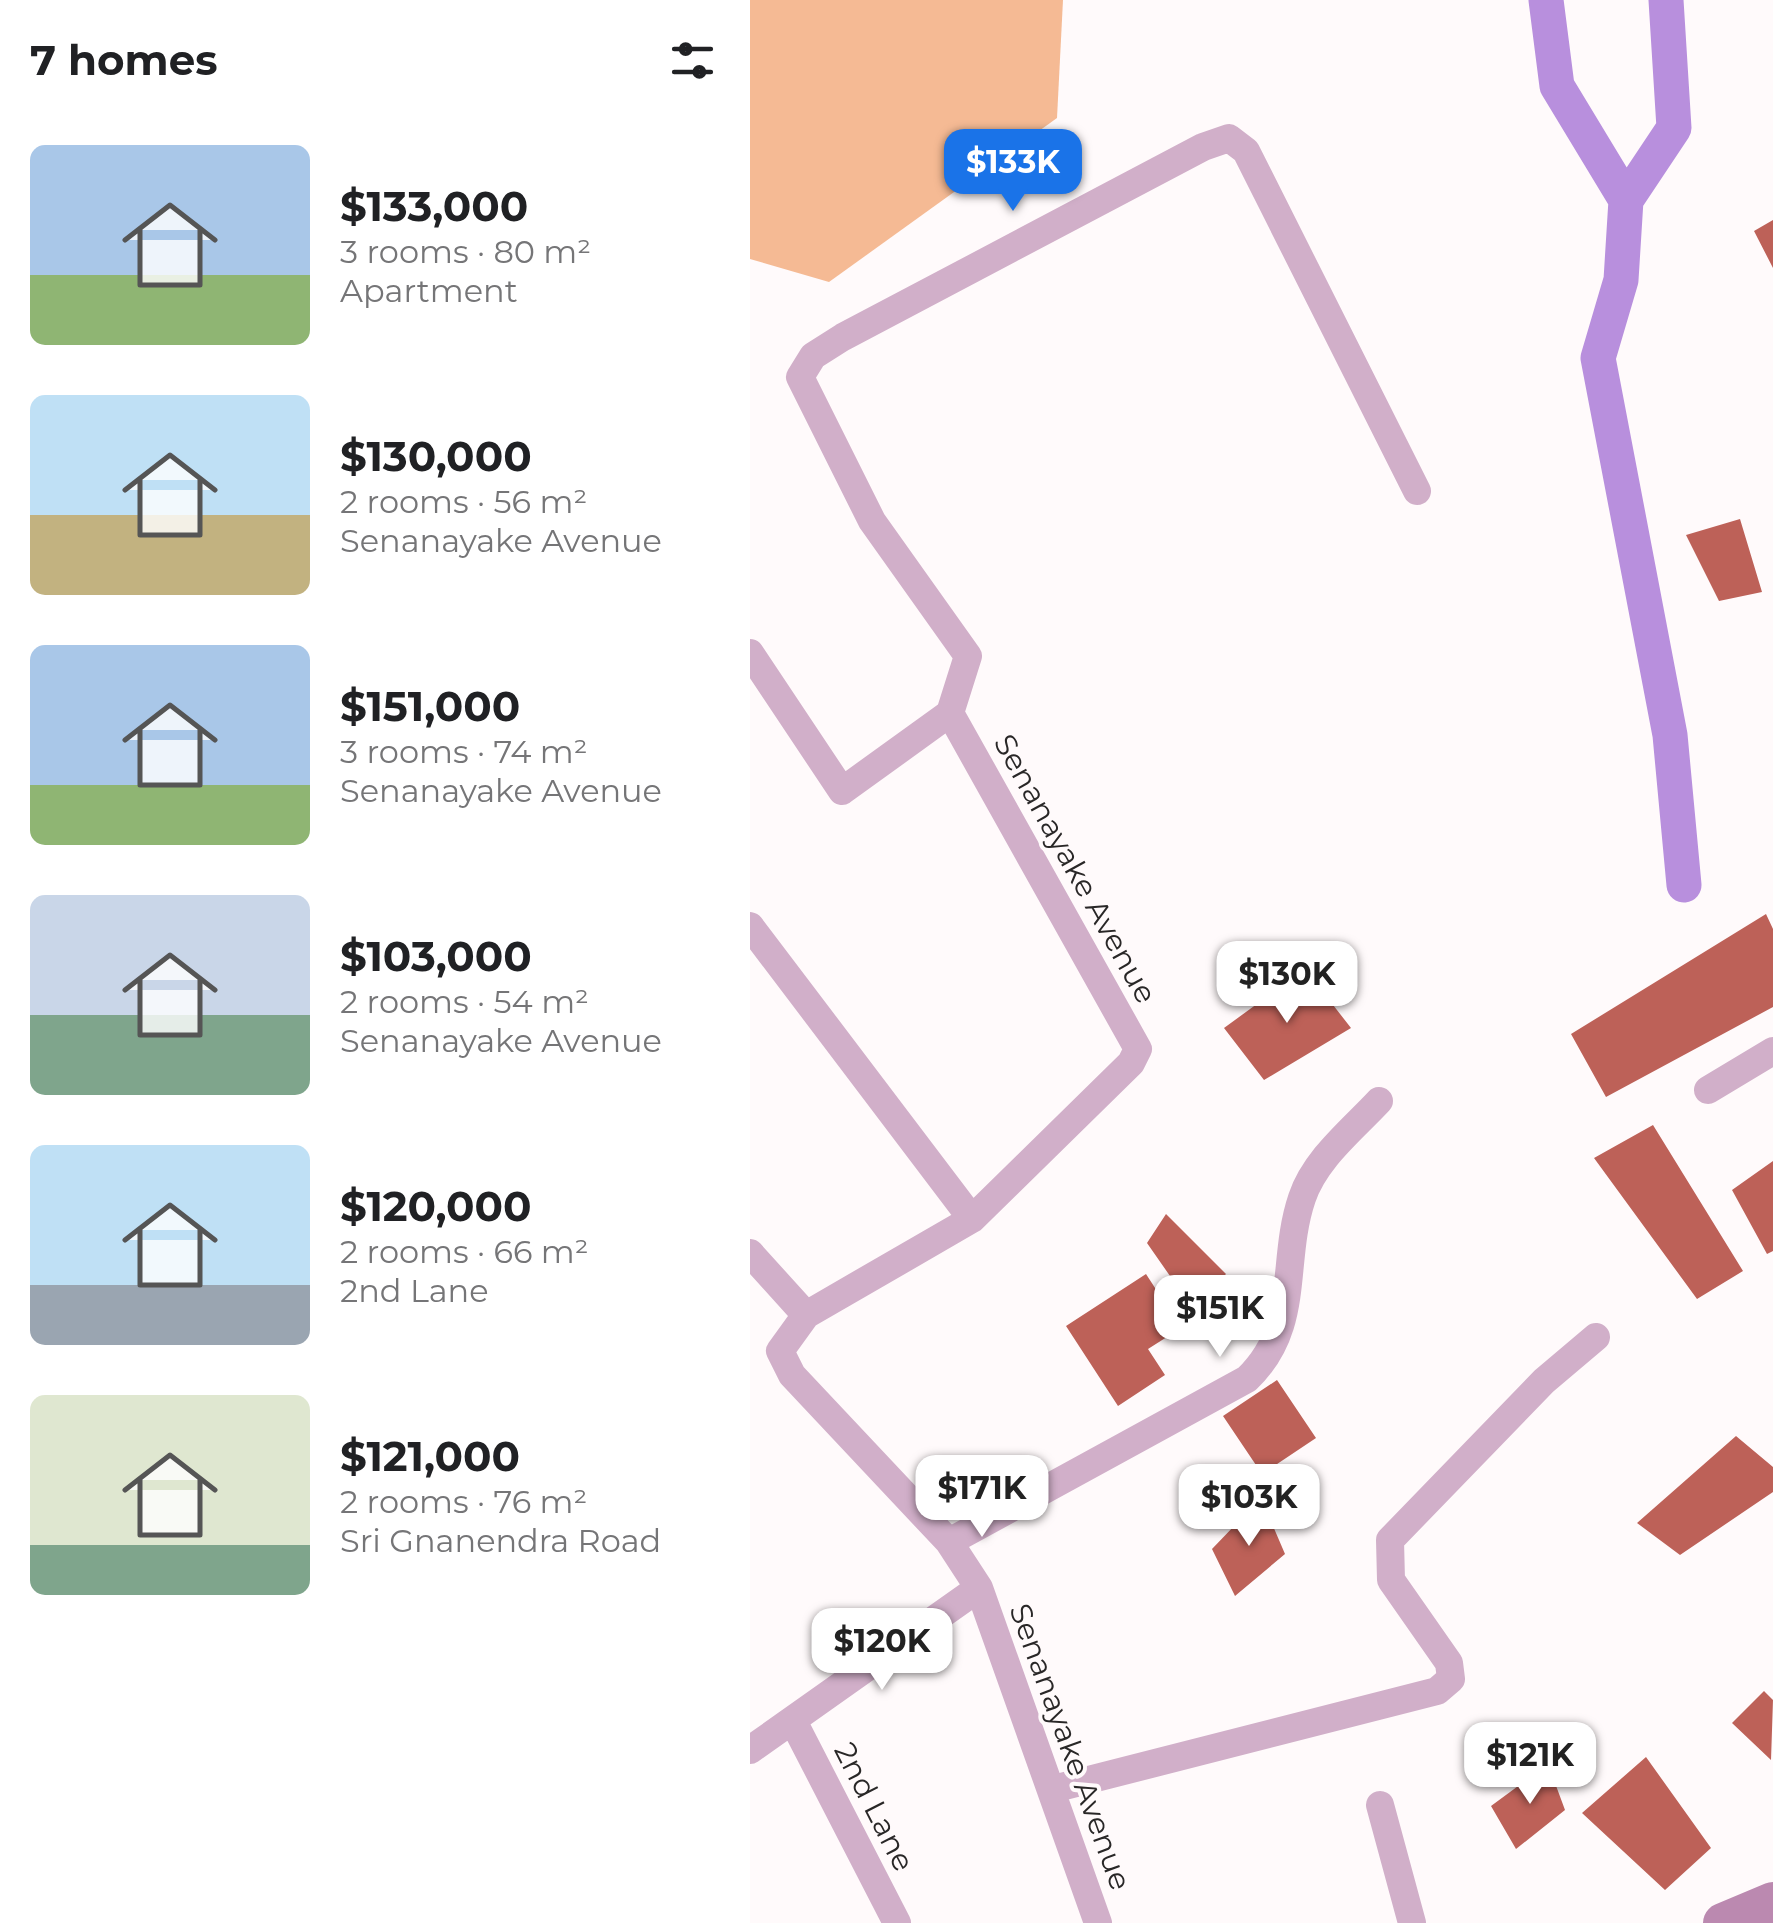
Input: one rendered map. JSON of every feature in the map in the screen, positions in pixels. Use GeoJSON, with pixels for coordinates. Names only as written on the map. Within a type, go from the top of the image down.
{"type":"FeatureCollection","features":[{"type":"Feature","properties":{"kind":"street"},"geometry":{"type":"LineString","coordinates":[[750,653],[842,791],[950,713],[968,656],[872,521],[800,377],[813,356],[843,336],[1203,146],[1228,138],[1246,151],[1417,491]]}},
{"type":"Feature","properties":{"kind":"street","name":"Senanayake Avenue"},"geometry":{"type":"LineString","coordinates":[[950,713],[1138,1049],[1131,1063],[972,1219],[806,1314],[780,1352],[792,1375],[949,1542],[979,1588],[1098,1923]]}},
{"type":"Feature","properties":{"kind":"street"},"geometry":{"type":"LineString","coordinates":[[750,926],[972,1219]]}},
{"type":"Feature","properties":{"kind":"street"},"geometry":{"type":"LineString","coordinates":[[1708,1090],[1773,1051]]}},
{"type":"Feature","properties":{"kind":"street"},"geometry":{"type":"LineString","coordinates":[[949,1542],[1247,1378],[1267,1360],[1280,1336],[1302,1198],[1322,1162],[1379,1101]]}},
{"type":"Feature","properties":{"kind":"street"},"geometry":{"type":"LineString","coordinates":[[750,1253],[806,1314]]}},
{"type":"Feature","properties":{"kind":"street"},"geometry":{"type":"LineString","coordinates":[[1053,1789],[1436,1691],[1451,1679],[1449,1663],[1391,1580],[1390,1540],[1544,1381],[1596,1337]]}},
{"type":"Feature","properties":{"kind":"street"},"geometry":{"type":"LineString","coordinates":[[753,1742],[793,1721],[979,1588]]}},
{"type":"Feature","properties":{"kind":"street","name":"2nd Lane"},"geometry":{"type":"LineString","coordinates":[[793,1721],[897,1923]]}},
{"type":"Feature","properties":{"kind":"street"},"geometry":{"type":"LineString","coordinates":[[1380,1805],[1412,1923]]}},
{"type":"Feature","properties":{"kind":"street"},"geometry":{"type":"LineString","coordinates":[[1723,1923],[1773,1902]]}},
{"type":"Feature","properties":{"kind":"shaded area"},"geometry":{"type":"Polygon","coordinates":[[[750,0],[1063,0],[1057,118],[829,282],[750,259],[750,0]]]}},
{"type":"Feature","properties":{"kind":"building"},"geometry":{"type":"Polygon","coordinates":[[[1773,220],[1773,268],[1754,231],[1773,220]]]}},
{"type":"Feature","properties":{"kind":"building"},"geometry":{"type":"Polygon","coordinates":[[[1740,519],[1762,592],[1719,601],[1686,535],[1740,519]]]}},
{"type":"Feature","properties":{"kind":"building"},"geometry":{"type":"Polygon","coordinates":[[[1766,914],[1773,929],[1773,1007],[1606,1097],[1571,1034],[1766,914]]]}},
{"type":"Feature","properties":{"kind":"building"},"geometry":{"type":"Polygon","coordinates":[[[1305,969],[1351,1028],[1264,1080],[1224,1028],[1305,969]]]}},
{"type":"Feature","properties":{"kind":"building"},"geometry":{"type":"Polygon","coordinates":[[[1653,1125],[1743,1271],[1697,1299],[1594,1158],[1653,1125]]]}},
{"type":"Feature","properties":{"kind":"building"},"geometry":{"type":"Polygon","coordinates":[[[1773,1161],[1773,1251],[1767,1254],[1732,1190],[1773,1161]]]}},
{"type":"Feature","properties":{"kind":"building"},"geometry":{"type":"Polygon","coordinates":[[[1166,1214],[1226,1274],[1193,1309],[1147,1243],[1166,1214]]]}},
{"type":"Feature","properties":{"kind":"building"},"geometry":{"type":"Polygon","coordinates":[[[1146,1274],[1181,1328],[1148,1349],[1165,1375],[1118,1406],[1066,1326],[1146,1274]]]}},
{"type":"Feature","properties":{"kind":"building"},"geometry":{"type":"Polygon","coordinates":[[[1277,1380],[1316,1438],[1262,1474],[1223,1416],[1277,1380]]]}},
{"type":"Feature","properties":{"kind":"building"},"geometry":{"type":"Polygon","coordinates":[[[1736,1436],[1773,1467],[1773,1492],[1680,1555],[1637,1523],[1736,1436]]]}},
{"type":"Feature","properties":{"kind":"building"},"geometry":{"type":"Polygon","coordinates":[[[1261,1498],[1285,1554],[1235,1596],[1212,1549],[1261,1498]]]}},
{"type":"Feature","properties":{"kind":"building"},"geometry":{"type":"Polygon","coordinates":[[[1764,1691],[1773,1700],[1771,1760],[1732,1723],[1764,1691]]]}},
{"type":"Feature","properties":{"kind":"building"},"geometry":{"type":"Polygon","coordinates":[[[1646,1757],[1711,1848],[1665,1890],[1582,1813],[1646,1757]]]}},
{"type":"Feature","properties":{"kind":"building"},"geometry":{"type":"Polygon","coordinates":[[[1548,1764],[1565,1810],[1516,1849],[1491,1806],[1548,1764]]]}},
{"type":"Feature","properties":{"kind":"waterway"},"geometry":{"type":"LineString","coordinates":[[1546,0],[1557,86],[1626,200],[1621,280],[1598,358],[1670,735],[1684,885]]}},
{"type":"Feature","properties":{"kind":"waterway"},"geometry":{"type":"LineString","coordinates":[[1626,200],[1674,128],[1666,0]]}}]}
